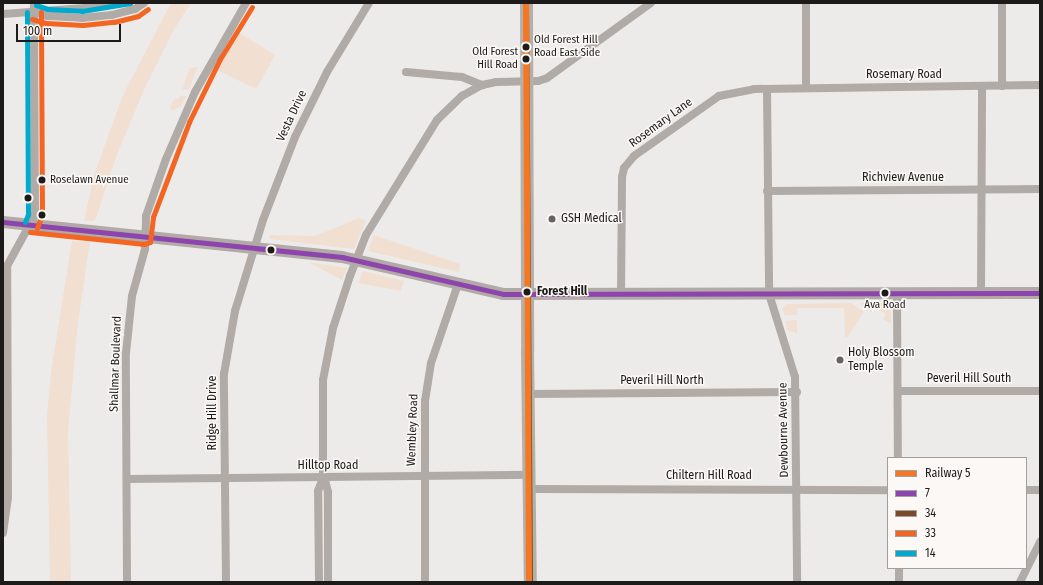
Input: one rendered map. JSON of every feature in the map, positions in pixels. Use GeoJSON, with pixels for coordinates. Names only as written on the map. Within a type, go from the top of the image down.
{"type":"FeatureCollection","features":[{"type":"Feature","properties":{"kind":"main road"},"geometry":{"type":"LineString","coordinates":[[526,3],[530,582]]}},
{"type":"Feature","properties":{"kind":"main road"},"geometry":{"type":"LineString","coordinates":[[3,222],[360,260],[502,294],[621,295],[1040,292]]}},
{"type":"Feature","properties":{"kind":"street"},"geometry":{"type":"LineString","coordinates":[[3,533],[8,497],[5,352],[7,266],[31,225],[35,215],[34,3]]}},
{"type":"Feature","properties":{"kind":"street"},"geometry":{"type":"LineString","coordinates":[[3,14],[119,3]]}},
{"type":"Feature","properties":{"kind":"street"},"geometry":{"type":"LineString","coordinates":[[34,12],[47,16],[74,17],[112,15],[135,9],[144,3]]}},
{"type":"Feature","properties":{"kind":"street","name":"Shallmar Boulevard"},"geometry":{"type":"LineString","coordinates":[[127,582],[127,332],[132,296],[145,249],[146,216],[183,119],[208,67],[246,3]]}},
{"type":"Feature","properties":{"kind":"street","name":"Vesta Drive"},"geometry":{"type":"LineString","coordinates":[[254,248],[274,187],[309,106],[368,3]]}},
{"type":"Feature","properties":{"kind":"street"},"geometry":{"type":"LineString","coordinates":[[328,582],[328,492],[323,478],[323,380],[333,328],[350,276],[366,235],[437,120],[462,96],[482,85],[496,82],[526,81],[547,78],[651,3]]}},
{"type":"Feature","properties":{"kind":"street"},"geometry":{"type":"LineString","coordinates":[[806,3],[806,87]]}},
{"type":"Feature","properties":{"kind":"street"},"geometry":{"type":"LineString","coordinates":[[1002,3],[1002,86]]}},
{"type":"Feature","properties":{"kind":"street"},"geometry":{"type":"LineString","coordinates":[[406,72],[462,77],[482,85]]}},
{"type":"Feature","properties":{"kind":"street","name":"Rosemary Road"},"geometry":{"type":"LineString","coordinates":[[767,89],[806,87],[982,87],[1040,85]]}},
{"type":"Feature","properties":{"kind":"street"},"geometry":{"type":"LineString","coordinates":[[981,293],[980,189],[982,87]]}},
{"type":"Feature","properties":{"kind":"street","name":"Rosemary Lane"},"geometry":{"type":"LineString","coordinates":[[621,295],[622,177],[627,163],[719,96],[745,89],[767,89]]}},
{"type":"Feature","properties":{"kind":"street","name":"Dewbourne Avenue"},"geometry":{"type":"LineString","coordinates":[[767,89],[769,294],[795,377],[796,392],[797,582]]}},
{"type":"Feature","properties":{"kind":"street","name":"Richview Avenue"},"geometry":{"type":"LineString","coordinates":[[767,191],[1040,189]]}},
{"type":"Feature","properties":{"kind":"street","name":"Ridge Hill Drive"},"geometry":{"type":"LineString","coordinates":[[226,582],[224,374],[235,311],[254,248]]}},
{"type":"Feature","properties":{"kind":"street","name":"Wembley Road"},"geometry":{"type":"LineString","coordinates":[[425,582],[425,401],[431,363],[458,284]]}},
{"type":"Feature","properties":{"kind":"street"},"geometry":{"type":"LineString","coordinates":[[897,293],[899,391],[898,457]]}},
{"type":"Feature","properties":{"kind":"street","name":"Peveril Hill South"},"geometry":{"type":"LineString","coordinates":[[899,391],[1040,391]]}},
{"type":"Feature","properties":{"kind":"street","name":"Peveril Hill North"},"geometry":{"type":"LineString","coordinates":[[528,394],[796,392]]}},
{"type":"Feature","properties":{"kind":"street","name":"Hilltop Road"},"geometry":{"type":"LineString","coordinates":[[127,479],[530,475]]}},
{"type":"Feature","properties":{"kind":"street"},"geometry":{"type":"LineString","coordinates":[[319,582],[318,491],[323,478]]}},
{"type":"Feature","properties":{"kind":"street","name":"Chiltern Hill Road"},"geometry":{"type":"LineString","coordinates":[[530,489],[797,487],[887,490]]}},
{"type":"Feature","properties":{"kind":"street"},"geometry":{"type":"LineString","coordinates":[[1027,490],[1040,490]]}},
{"type":"Feature","properties":{"kind":"street"},"geometry":{"type":"LineString","coordinates":[[1027,568],[1040,542]]}},
{"type":"Feature","properties":{"kind":"street"},"geometry":{"type":"LineString","coordinates":[[899,569],[899,582]]}},
{"type":"Feature","properties":{"kind":"street"},"geometry":{"type":"LineString","coordinates":[[1020,582],[1026,569]]}},
{"type":"Feature","properties":{"kind":"street"},"geometry":{"type":"LineString","coordinates":[[319,570],[328,570]]}},
{"type":"Feature","properties":{"kind":"shaded area"},"geometry":{"type":"Polygon","coordinates":[[[171,3],[191,3],[173,31],[143,92],[116,157],[96,218],[94,221],[84,221],[94,175],[123,95],[171,3]]]}},
{"type":"Feature","properties":{"kind":"shaded area"},"geometry":{"type":"Polygon","coordinates":[[[236,31],[275,55],[256,89],[215,69],[236,31]]]}},
{"type":"Feature","properties":{"kind":"shaded area"},"geometry":{"type":"Polygon","coordinates":[[[198,67],[189,89],[182,90],[190,68],[198,67]]]}},
{"type":"Feature","properties":{"kind":"shaded area"},"geometry":{"type":"Polygon","coordinates":[[[181,96],[186,96],[181,106],[172,111],[170,108],[173,101],[181,96]]]}},
{"type":"Feature","properties":{"kind":"shaded area"},"geometry":{"type":"Polygon","coordinates":[[[359,218],[366,221],[354,249],[270,239],[269,235],[315,236],[359,218]]]}},
{"type":"Feature","properties":{"kind":"shaded area"},"geometry":{"type":"Polygon","coordinates":[[[374,235],[460,264],[459,272],[368,251],[374,235]]]}},
{"type":"Feature","properties":{"kind":"shaded area"},"geometry":{"type":"Polygon","coordinates":[[[72,241],[90,242],[78,322],[68,430],[71,582],[50,582],[47,415],[51,372],[72,241]]]}},
{"type":"Feature","properties":{"kind":"shaded area"},"geometry":{"type":"Polygon","coordinates":[[[308,262],[347,268],[342,280],[308,262]]]}},
{"type":"Feature","properties":{"kind":"shaded area"},"geometry":{"type":"Polygon","coordinates":[[[363,271],[404,281],[401,291],[358,283],[363,271]]]}},
{"type":"Feature","properties":{"kind":"shaded area"},"geometry":{"type":"Polygon","coordinates":[[[851,303],[864,312],[847,338],[845,338],[844,308],[797,308],[797,315],[785,315],[782,309],[787,304],[851,303]]]}},
{"type":"Feature","properties":{"kind":"shaded area"},"geometry":{"type":"Polygon","coordinates":[[[859,303],[888,304],[891,309],[891,324],[883,319],[886,314],[875,307],[872,312],[859,303]]]}},
{"type":"Feature","properties":{"kind":"shaded area"},"geometry":{"type":"Polygon","coordinates":[[[797,320],[797,333],[788,331],[785,321],[797,320]]]}},
{"type":"Feature","properties":{"kind":"shaded area"},"geometry":{"type":"Polygon","coordinates":[[[321,491],[324,491],[323,565],[322,565],[321,491]]]}},
{"type":"Feature","properties":{"kind":"rail line","name":"5"},"geometry":{"type":"LineString","coordinates":[[526,3],[529,582]]}},
{"type":"Feature","properties":{"kind":"transit line","name":"14"},"geometry":{"type":"LineString","coordinates":[[36,5],[48,9],[82,11],[130,3]]}},
{"type":"Feature","properties":{"kind":"transit line","name":"34"},"geometry":{"type":"LineString","coordinates":[[526,3],[530,582]]}},
{"type":"Feature","properties":{"kind":"transit line","name":"33"},"geometry":{"type":"LineString","coordinates":[[30,232],[144,244],[150,242],[153,217],[189,122],[220,59],[252,7]]}},
{"type":"Feature","properties":{"kind":"transit line","name":"33"},"geometry":{"type":"LineString","coordinates":[[32,19],[46,23],[83,25],[114,22],[138,16],[148,9]]}},
{"type":"Feature","properties":{"kind":"transit line","name":"14"},"geometry":{"type":"LineString","coordinates":[[25,222],[28,214],[27,12]]}},
{"type":"Feature","properties":{"kind":"transit line","name":"33"},"geometry":{"type":"LineString","coordinates":[[37,228],[42,215],[41,12]]}},
{"type":"Feature","properties":{"kind":"transit line","name":"7"},"geometry":{"type":"LineString","coordinates":[[3,222],[342,257],[503,294],[1040,293]]}},
{"type":"Feature","properties":{"kind":"place","name":"Old Forest Hill Road East Side"},"geometry":{"type":"Point","coordinates":[526,47]}},
{"type":"Feature","properties":{"kind":"place","name":"Old Forest Hill Road"},"geometry":{"type":"Point","coordinates":[526,59]}},
{"type":"Feature","properties":{"kind":"place","name":"Roselawn Avenue"},"geometry":{"type":"Point","coordinates":[42,180]}},
{"type":"Feature","properties":{"kind":"place","name":"GSH Medical"},"geometry":{"type":"Point","coordinates":[552,219]}},
{"type":"Feature","properties":{"kind":"place","name":"Forest Hill"},"geometry":{"type":"Point","coordinates":[527,292]}},
{"type":"Feature","properties":{"kind":"place","name":"Ava Road"},"geometry":{"type":"Point","coordinates":[885,293]}},
{"type":"Feature","properties":{"kind":"place","name":"Holy Blossom Temple"},"geometry":{"type":"Point","coordinates":[840,360]}}]}
